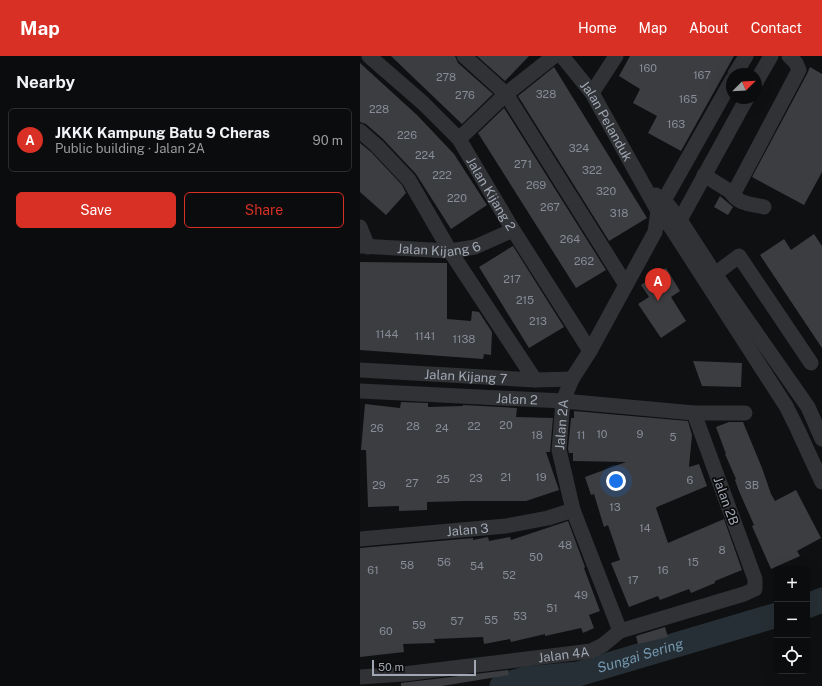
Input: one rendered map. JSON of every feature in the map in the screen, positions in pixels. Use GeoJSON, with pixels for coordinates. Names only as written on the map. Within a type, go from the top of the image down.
{"type":"FeatureCollection","features":[{"type":"Feature","properties":{"kind":"street","name":"Jalan Kijang 2"},"geometry":{"type":"LineString","coordinates":[[369,56],[423,103],[459,139],[513,230],[590,351]]}},
{"type":"Feature","properties":{"kind":"street"},"geometry":{"type":"LineString","coordinates":[[464,56],[506,94],[626,285]]}},
{"type":"Feature","properties":{"kind":"street"},"geometry":{"type":"LineString","coordinates":[[459,139],[506,94],[554,56]]}},
{"type":"Feature","properties":{"kind":"street","name":"Jalan Pelanduk"},"geometry":{"type":"LineString","coordinates":[[562,56],[592,93],[647,189],[676,224]]}},
{"type":"Feature","properties":{"kind":"street"},"geometry":{"type":"LineString","coordinates":[[592,93],[616,56]]}},
{"type":"Feature","properties":{"kind":"street"},"geometry":{"type":"LineString","coordinates":[[739,68],[746,56]]}},
{"type":"Feature","properties":{"kind":"street"},"geometry":{"type":"LineString","coordinates":[[762,72],[771,56]]}},
{"type":"Feature","properties":{"kind":"street"},"geometry":{"type":"LineString","coordinates":[[731,192],[735,191],[798,70],[796,63],[789,56]]}},
{"type":"Feature","properties":{"kind":"street"},"geometry":{"type":"LineString","coordinates":[[655,232],[661,205],[726,91]]}},
{"type":"Feature","properties":{"kind":"street"},"geometry":{"type":"LineString","coordinates":[[655,232],[676,224],[744,104]]}},
{"type":"Feature","properties":{"kind":"street"},"geometry":{"type":"LineString","coordinates":[[360,131],[377,146],[409,180],[450,251],[535,380]]}},
{"type":"Feature","properties":{"kind":"street"},"geometry":{"type":"LineString","coordinates":[[704,174],[731,192],[739,201],[764,207]]}},
{"type":"Feature","properties":{"kind":"street"},"geometry":{"type":"LineString","coordinates":[[676,224],[815,408],[820,432],[797,428]]}},
{"type":"Feature","properties":{"kind":"street"},"geometry":{"type":"LineString","coordinates":[[676,224],[786,406],[822,482]]}},
{"type":"Feature","properties":{"kind":"street"},"geometry":{"type":"LineString","coordinates":[[360,227],[364,246]]}},
{"type":"Feature","properties":{"kind":"street","name":"Jalan Kijang 6"},"geometry":{"type":"LineString","coordinates":[[364,246],[450,251],[475,247],[513,230]]}},
{"type":"Feature","properties":{"kind":"street","name":"Jalan 2A"},"geometry":{"type":"LineString","coordinates":[[620,631],[573,510],[559,450],[563,401],[572,379],[590,351],[655,232]]}},
{"type":"Feature","properties":{"kind":"street"},"geometry":{"type":"LineString","coordinates":[[715,274],[739,256],[811,363]]}},
{"type":"Feature","properties":{"kind":"street","name":"Jalan Kijang 7"},"geometry":{"type":"LineString","coordinates":[[360,370],[535,380],[572,379]]}},
{"type":"Feature","properties":{"kind":"street","name":"Jalan 2"},"geometry":{"type":"LineString","coordinates":[[360,391],[563,401],[694,413],[745,413]]}},
{"type":"Feature","properties":{"kind":"street"},"geometry":{"type":"LineString","coordinates":[[786,406],[815,408]]}},
{"type":"Feature","properties":{"kind":"street","name":"Jalan 2B"},"geometry":{"type":"LineString","coordinates":[[694,413],[755,579],[756,589]]}},
{"type":"Feature","properties":{"kind":"street","name":"Jalan 3"},"geometry":{"type":"LineString","coordinates":[[360,539],[506,526],[548,518],[573,510]]}},
{"type":"Feature","properties":{"kind":"street","name":"Jalan 4A"},"geometry":{"type":"LineString","coordinates":[[367,680],[591,651],[603,645],[620,631],[744,594],[756,589]]}},
{"type":"Feature","properties":{"kind":"building"},"geometry":{"type":"Polygon","coordinates":[[[391,56],[455,56],[458,63],[493,94],[462,124],[391,56]]]}},
{"type":"Feature","properties":{"kind":"building"},"geometry":{"type":"Polygon","coordinates":[[[477,56],[529,56],[505,81],[477,56]]]}},
{"type":"Feature","properties":{"kind":"building"},"geometry":{"type":"Polygon","coordinates":[[[630,56],[734,56],[681,151],[648,133],[657,116],[633,103],[640,89],[619,76],[630,56]]]}},
{"type":"Feature","properties":{"kind":"building"},"geometry":{"type":"Polygon","coordinates":[[[360,63],[417,115],[454,154],[487,205],[451,229],[416,174],[383,139],[366,124],[360,122],[360,63]]]}},
{"type":"Feature","properties":{"kind":"building"},"geometry":{"type":"Polygon","coordinates":[[[554,67],[647,218],[609,241],[518,96],[554,67]]]}},
{"type":"Feature","properties":{"kind":"building"},"geometry":{"type":"Polygon","coordinates":[[[810,67],[822,74],[822,172],[804,205],[752,177],[810,67]]]}},
{"type":"Feature","properties":{"kind":"building"},"geometry":{"type":"Polygon","coordinates":[[[504,108],[606,270],[576,288],[478,133],[504,108]]]}},
{"type":"Feature","properties":{"kind":"building"},"geometry":{"type":"Polygon","coordinates":[[[360,143],[371,152],[402,185],[406,193],[386,215],[360,192],[360,143]]]}},
{"type":"Feature","properties":{"kind":"building"},"geometry":{"type":"Polygon","coordinates":[[[720,196],[733,207],[728,215],[714,207],[720,196]]]}},
{"type":"Feature","properties":{"kind":"building"},"geometry":{"type":"Polygon","coordinates":[[[814,234],[822,246],[822,348],[760,255],[784,239],[791,250],[814,234]]]}},
{"type":"Feature","properties":{"kind":"building"},"geometry":{"type":"Polygon","coordinates":[[[513,246],[564,327],[529,348],[479,267],[513,246]]]}},
{"type":"Feature","properties":{"kind":"building"},"geometry":{"type":"Polygon","coordinates":[[[360,262],[447,263],[447,319],[471,321],[472,311],[479,312],[492,332],[491,355],[484,354],[483,359],[360,350],[360,262]]]}},
{"type":"Feature","properties":{"kind":"building"},"geometry":{"type":"Polygon","coordinates":[[[666,268],[680,291],[671,297],[686,321],[661,338],[638,304],[649,297],[641,285],[666,268]]]}},
{"type":"Feature","properties":{"kind":"building"},"geometry":{"type":"Polygon","coordinates":[[[693,361],[742,363],[741,387],[702,386],[693,361]]]}},
{"type":"Feature","properties":{"kind":"building"},"geometry":{"type":"Polygon","coordinates":[[[401,402],[428,403],[428,407],[463,405],[517,408],[516,417],[553,418],[550,452],[546,452],[559,490],[526,501],[427,502],[427,510],[399,511],[399,506],[368,507],[366,450],[361,450],[365,404],[400,408],[401,402]]]}},
{"type":"Feature","properties":{"kind":"building"},"geometry":{"type":"Polygon","coordinates":[[[574,411],[688,421],[692,435],[689,467],[699,464],[707,486],[656,508],[668,543],[724,519],[742,570],[691,593],[689,589],[660,600],[658,596],[629,607],[611,563],[620,560],[608,525],[604,527],[594,494],[591,495],[585,477],[626,462],[573,461],[573,453],[569,453],[568,449],[571,418],[574,418],[574,411]]]}},
{"type":"Feature","properties":{"kind":"building"},"geometry":{"type":"Polygon","coordinates":[[[729,422],[743,422],[775,501],[796,490],[821,538],[797,551],[800,556],[778,566],[774,566],[771,569],[752,526],[754,525],[739,491],[735,480],[736,479],[725,454],[716,427],[729,422]]]}},
{"type":"Feature","properties":{"kind":"building"},"geometry":{"type":"Polygon","coordinates":[[[568,521],[600,611],[589,615],[594,628],[583,633],[581,628],[511,642],[510,639],[484,644],[483,637],[434,639],[435,643],[403,644],[404,652],[360,657],[360,548],[473,538],[473,540],[488,537],[489,541],[510,537],[511,540],[568,521]]]}},
{"type":"Feature","properties":{"kind":"building"},"geometry":{"type":"Polygon","coordinates":[[[665,627],[668,637],[638,644],[636,636],[665,627]]]}},
{"type":"Feature","properties":{"kind":"building"},"geometry":{"type":"Polygon","coordinates":[[[508,670],[509,675],[442,686],[401,686],[401,683],[508,670]]]}},
{"type":"Feature","properties":{"kind":"waterway","name":"Sungai Sering"},"geometry":{"type":"LineString","coordinates":[[810,605],[822,600]]}},
{"type":"Feature","properties":{"kind":"waterway","name":"Sungai Sering"},"geometry":{"type":"LineString","coordinates":[[502,686],[525,679],[578,674],[774,616]]}},
{"type":"Feature","properties":{"kind":"place","name":"JKKK Kampung Batu 9 Cheras"},"geometry":{"type":"Point","coordinates":[658,301]}}]}
